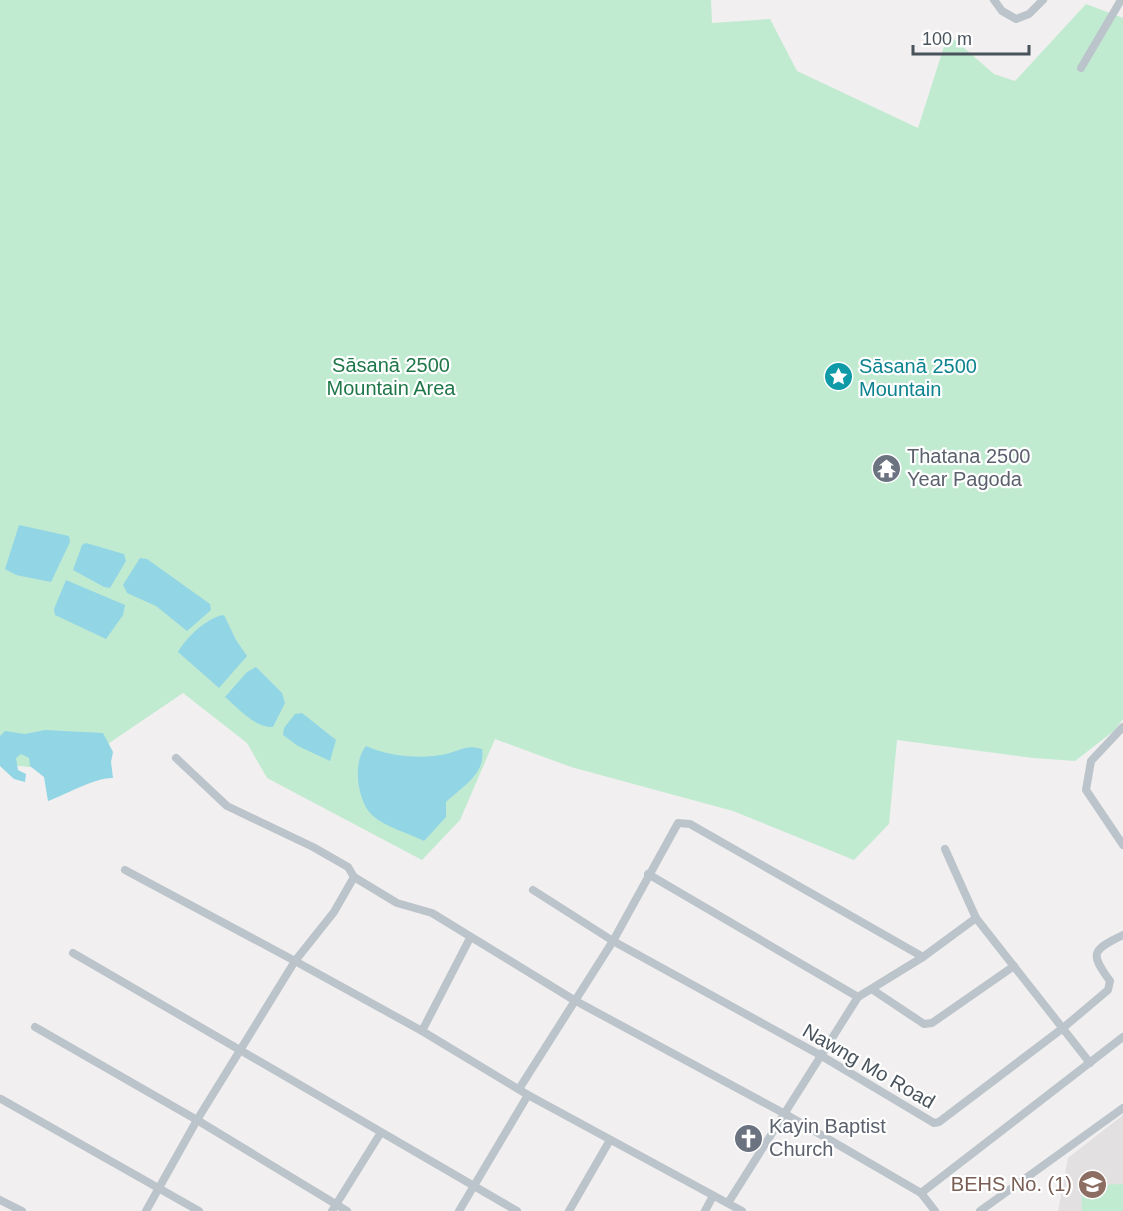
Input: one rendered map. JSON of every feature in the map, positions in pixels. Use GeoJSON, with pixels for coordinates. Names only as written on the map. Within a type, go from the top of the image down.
{"type":"FeatureCollection","features":[{"type":"Feature","properties":{"kind":"street"},"geometry":{"type":"LineString","coordinates":[[994,0],[1002,11],[1016,19],[1029,14],[1044,0]]}},
{"type":"Feature","properties":{"kind":"street"},"geometry":{"type":"LineString","coordinates":[[1081,68],[1121,0]]}},
{"type":"Feature","properties":{"kind":"street"},"geometry":{"type":"LineString","coordinates":[[1123,727],[1091,761],[1086,790],[1123,845]]}},
{"type":"Feature","properties":{"kind":"street"},"geometry":{"type":"LineString","coordinates":[[176,758],[227,806],[313,847],[348,867],[354,877],[397,903],[432,914],[574,1000],[787,1114],[921,1193],[935,1211]]}},
{"type":"Feature","properties":{"kind":"street"},"geometry":{"type":"LineString","coordinates":[[519,1089],[613,941],[678,823],[690,824],[923,957]]}},
{"type":"Feature","properties":{"kind":"street"},"geometry":{"type":"LineString","coordinates":[[945,849],[976,918],[1090,1063]]}},
{"type":"Feature","properties":{"kind":"street"},"geometry":{"type":"LineString","coordinates":[[125,870],[422,1031],[528,1095],[742,1211]]}},
{"type":"Feature","properties":{"kind":"street"},"geometry":{"type":"LineString","coordinates":[[648,874],[858,997]]}},
{"type":"Feature","properties":{"kind":"street"},"geometry":{"type":"LineString","coordinates":[[146,1211],[197,1120],[242,1050],[294,961],[334,912],[354,877]]}},
{"type":"Feature","properties":{"kind":"street","name":"Nawng Mo Road"},"geometry":{"type":"LineString","coordinates":[[533,890],[613,941],[819,1055],[928,1120],[939,1122],[1064,1028],[1108,990],[1110,981],[1096,962],[1095,955],[1123,935]]}},
{"type":"Feature","properties":{"kind":"street"},"geometry":{"type":"LineString","coordinates":[[728,1203],[787,1114],[819,1055],[858,997],[873,990],[923,957],[976,918]]}},
{"type":"Feature","properties":{"kind":"street"},"geometry":{"type":"LineString","coordinates":[[422,1031],[470,938]]}},
{"type":"Feature","properties":{"kind":"street"},"geometry":{"type":"LineString","coordinates":[[73,953],[242,1050],[380,1134],[517,1211]]}},
{"type":"Feature","properties":{"kind":"street"},"geometry":{"type":"LineString","coordinates":[[873,990],[924,1024],[932,1023],[1014,966]]}},
{"type":"Feature","properties":{"kind":"street"},"geometry":{"type":"LineString","coordinates":[[35,1027],[197,1120],[333,1208],[347,1211]]}},
{"type":"Feature","properties":{"kind":"street"},"geometry":{"type":"LineString","coordinates":[[921,1193],[1123,1037]]}},
{"type":"Feature","properties":{"kind":"street"},"geometry":{"type":"LineString","coordinates":[[459,1211],[528,1095]]}},
{"type":"Feature","properties":{"kind":"street"},"geometry":{"type":"LineString","coordinates":[[1,1099],[199,1211]]}},
{"type":"Feature","properties":{"kind":"street"},"geometry":{"type":"LineString","coordinates":[[980,1211],[1123,1108]]}},
{"type":"Feature","properties":{"kind":"street"},"geometry":{"type":"LineString","coordinates":[[333,1208],[380,1134]]}},
{"type":"Feature","properties":{"kind":"street"},"geometry":{"type":"LineString","coordinates":[[569,1211],[610,1140]]}},
{"type":"Feature","properties":{"kind":"street"},"geometry":{"type":"LineString","coordinates":[[705,1211],[713,1196]]}},
{"type":"Feature","properties":{"kind":"street"},"geometry":{"type":"LineString","coordinates":[[0,1200],[22,1211]]}},
{"type":"Feature","properties":{"kind":"shaded area","name":"BEHS No. (1)"},"geometry":{"type":"Polygon","coordinates":[[[1123,1115],[1123,1211],[1058,1211],[1068,1158],[1123,1115]]]}},
{"type":"Feature","properties":{"kind":"green space","name":"Sāsanā 2500 Mountain Area"},"geometry":{"type":"Polygon","coordinates":[[[0,0],[711,0],[712,23],[770,19],[797,71],[918,128],[948,34],[994,74],[1015,81],[1086,4],[1123,18],[1123,719],[1115,730],[1075,761],[1033,758],[897,740],[889,824],[854,860],[733,811],[571,767],[495,739],[460,820],[422,860],[267,778],[247,743],[183,693],[68,771],[0,764],[0,0]]]}},
{"type":"Feature","properties":{"kind":"green space"},"geometry":{"type":"Polygon","coordinates":[[[1123,1184],[1123,1211],[1082,1211],[1081,1186],[1123,1184]]]}},
{"type":"Feature","properties":{"kind":"water"},"geometry":{"type":"Polygon","coordinates":[[[19,525],[69,536],[70,542],[51,582],[16,575],[5,569],[19,525]]]}},
{"type":"Feature","properties":{"kind":"water"},"geometry":{"type":"Polygon","coordinates":[[[86,543],[124,554],[126,561],[110,588],[73,570],[82,545],[86,543]]]}},
{"type":"Feature","properties":{"kind":"water"},"geometry":{"type":"Polygon","coordinates":[[[140,558],[147,559],[210,604],[211,610],[187,631],[156,606],[127,593],[123,585],[140,558]]]}},
{"type":"Feature","properties":{"kind":"water"},"geometry":{"type":"Polygon","coordinates":[[[66,580],[125,605],[123,615],[106,639],[55,615],[54,609],[66,580]]]}},
{"type":"Feature","properties":{"kind":"water"},"geometry":{"type":"Polygon","coordinates":[[[224,615],[247,656],[219,688],[178,652],[198,629],[224,615]]]}},
{"type":"Feature","properties":{"kind":"water"},"geometry":{"type":"Polygon","coordinates":[[[256,667],[282,693],[285,703],[273,727],[253,721],[225,697],[247,672],[256,667]]]}},
{"type":"Feature","properties":{"kind":"water"},"geometry":{"type":"Polygon","coordinates":[[[302,713],[336,740],[330,761],[298,746],[283,735],[284,728],[295,714],[302,713]]]}},
{"type":"Feature","properties":{"kind":"water"},"geometry":{"type":"Polygon","coordinates":[[[45,730],[103,733],[113,752],[111,762],[113,778],[90,783],[48,801],[44,777],[30,766],[29,758],[21,754],[16,758],[18,770],[26,774],[25,782],[14,779],[0,766],[0,736],[5,731],[25,734],[45,730]]]}},
{"type":"Feature","properties":{"kind":"water"},"geometry":{"type":"Polygon","coordinates":[[[366,746],[386,753],[418,757],[440,755],[472,747],[482,749],[482,758],[477,773],[446,802],[446,817],[424,841],[384,823],[368,810],[358,782],[359,762],[366,746]]]}},
{"type":"Feature","properties":{"kind":"place","name":"Sāsanā 2500 Mountain"},"geometry":{"type":"Point","coordinates":[838,377]}},
{"type":"Feature","properties":{"kind":"place","name":"Thatana 2500 Year Pagoda"},"geometry":{"type":"Point","coordinates":[886,468]}},
{"type":"Feature","properties":{"kind":"place","name":"Kayin Baptist Church"},"geometry":{"type":"Point","coordinates":[748,1138]}},
{"type":"Feature","properties":{"kind":"place","name":"BEHS No. (1)"},"geometry":{"type":"Point","coordinates":[1093,1184]}}]}
